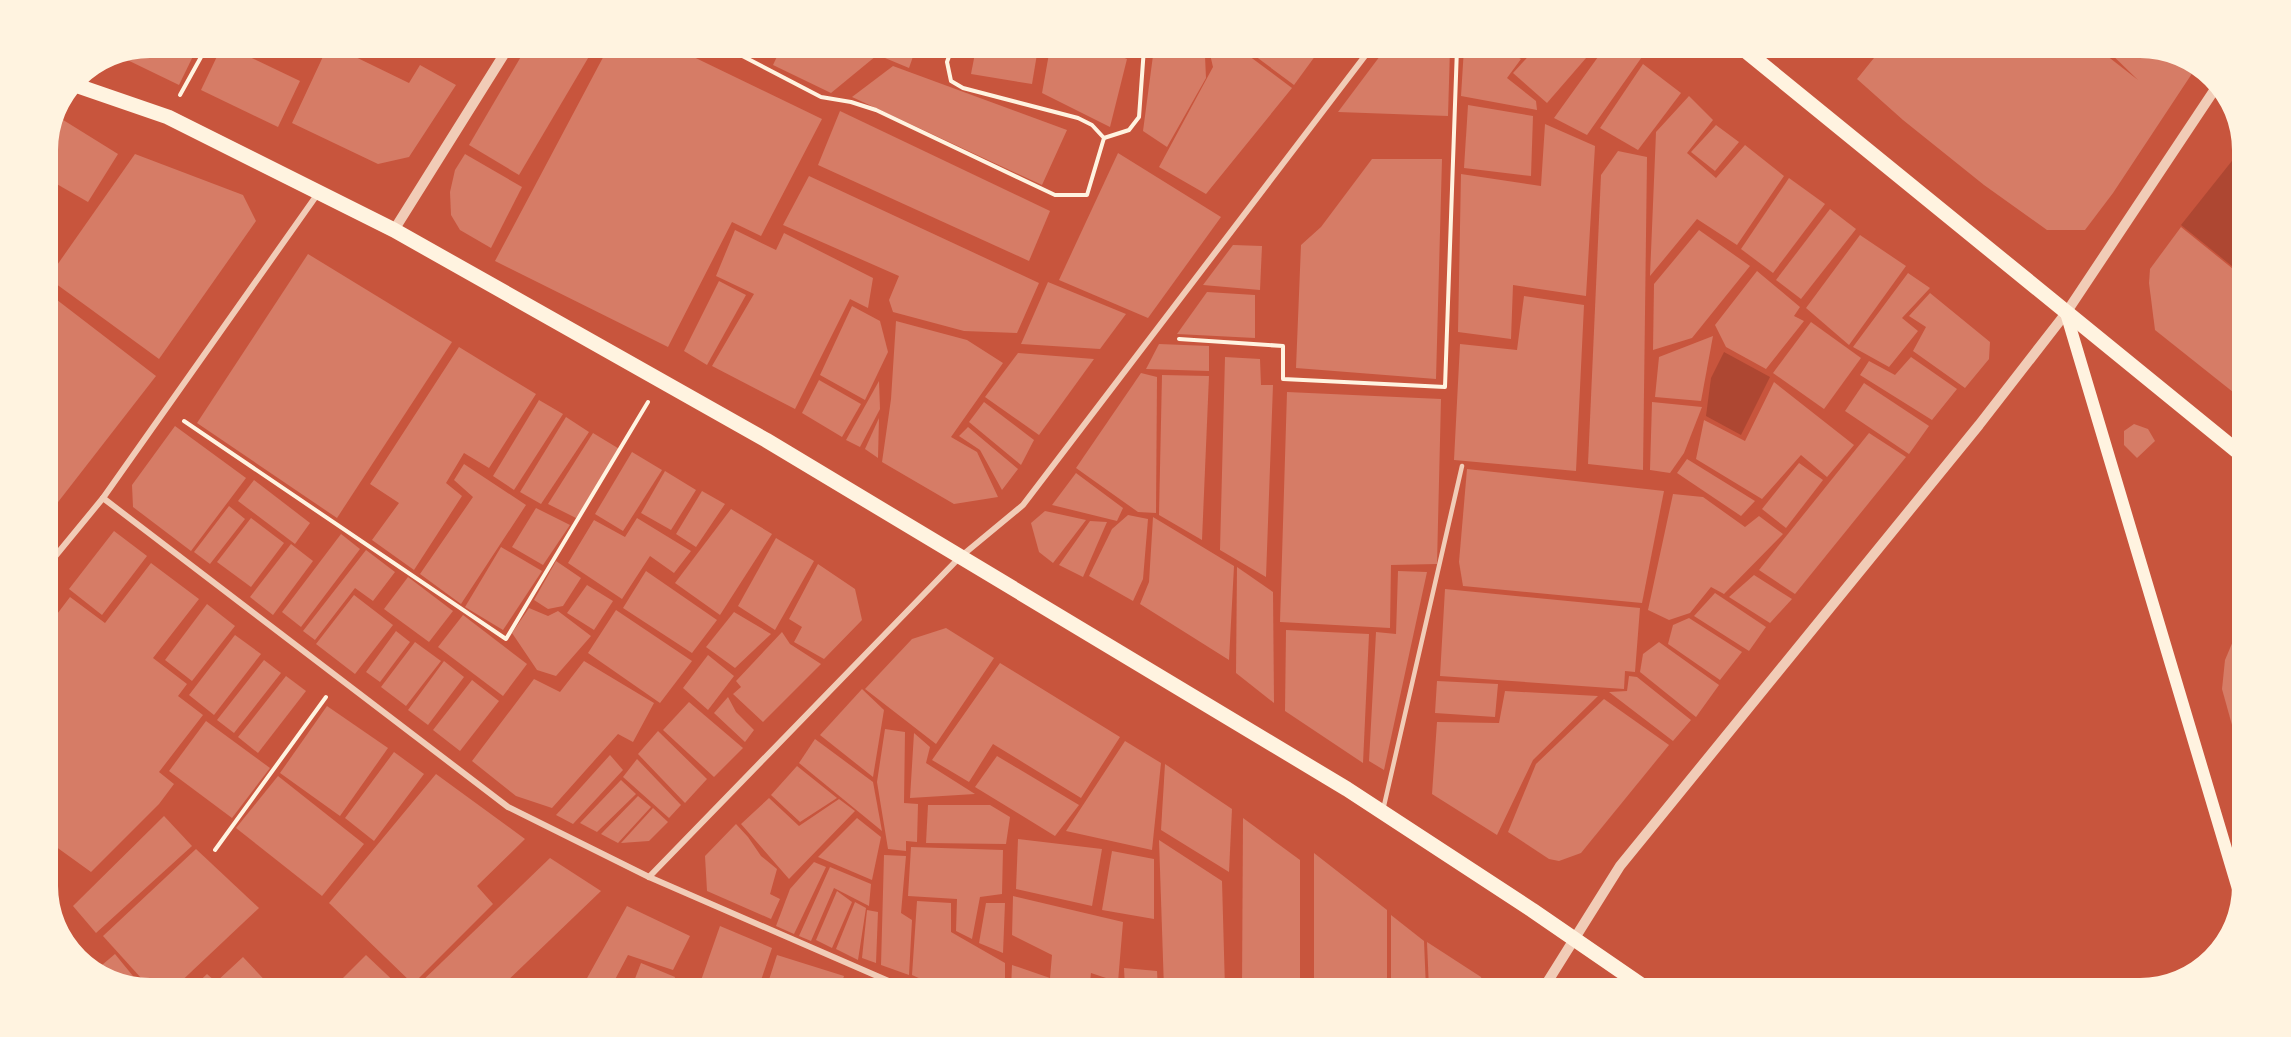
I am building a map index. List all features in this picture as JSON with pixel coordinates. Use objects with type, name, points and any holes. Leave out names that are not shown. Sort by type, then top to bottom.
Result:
[{"type":"main road","points":[[1754,58],[2232,447]]},
{"type":"main road","points":[[83,88],[168,117],[394,230],[766,440],[959,558],[1340,784],[1631,978]]},
{"type":"main road","points":[[2066,313],[2232,869]]},
{"type":"street","points":[[394,230],[502,58]]},
{"type":"street","points":[[649,877],[959,558],[1023,505],[1363,58]]},
{"type":"street","points":[[1550,978],[1620,866],[1979,425],[2066,313],[2212,93]]},
{"type":"street","points":[[59,552],[103,498],[319,192]]},
{"type":"street","points":[[103,498],[507,807],[649,877],[882,978]]},
{"type":"lane","points":[[1382,813],[1462,466]]},
{"type":"path","points":[[168,117],[200,58]]},
{"type":"path","points":[[746,58],[821,97],[851,102],[876,110],[1055,195],[1087,195],[1104,138]]},
{"type":"path","points":[[948,58],[947,62],[951,81],[963,88],[1078,118],[1092,125],[1104,138]]},
{"type":"path","points":[[1104,138],[1129,130],[1139,117],[1143,58]]},
{"type":"path","points":[[1151,337],[1282,346],[1282,379],[1445,387],[1457,58]]},
{"type":"path","points":[[166,409],[506,639],[660,381]]},
{"type":"path","points":[[215,850],[339,679]]},
{"type":"shaded area","points":[[2232,161],[2232,266],[2181,225]]},
{"type":"shaded area","points":[[1724,352],[1770,377],[1741,435],[1706,416],[1711,378]]},
{"type":"building","points":[[150,58],[192,58],[179,85],[130,61]]},
{"type":"building","points":[[216,58],[252,58],[300,81],[278,127],[201,90]]},
{"type":"building","points":[[322,58],[358,58],[409,83],[420,65],[456,85],[409,157],[378,164],[292,123]]},
{"type":"building","points":[[520,58],[588,58],[519,175],[469,145]]},
{"type":"building","points":[[603,58],[696,58],[822,119],[761,236],[732,222],[668,347],[495,261]]},
{"type":"building","points":[[776,58],[874,58],[831,93],[773,65]]},
{"type":"building","points":[[885,58],[912,58],[909,68]]},
{"type":"building","points":[[974,58],[1036,58],[1032,84],[971,74]]},
{"type":"building","points":[[1048,58],[1127,59],[1110,127],[1042,93]]},
{"type":"building","points":[[1153,58],[1205,58],[1206,78],[1167,147],[1143,131]]},
{"type":"building","points":[[1211,58],[1252,58],[1292,88],[1206,194],[1159,167],[1213,67]]},
{"type":"building","points":[[1258,58],[1314,58],[1294,85]]},
{"type":"building","points":[[1378,58],[1450,58],[1448,116],[1338,112]]},
{"type":"building","points":[[1463,58],[1519,58],[1521,59],[1507,78],[1536,101],[1537,110],[1461,96]]},
{"type":"building","points":[[1527,58],[1586,58],[1547,103],[1513,73]]},
{"type":"building","points":[[1597,58],[1641,58],[1587,135],[1554,118]]},
{"type":"building","points":[[1874,58],[2110,58],[2138,80],[2115,58],[2140,58],[2158,60],[2191,74],[2113,193],[2085,230],[2047,230],[1984,185],[1903,120],[1857,79]]},
{"type":"building","points":[[1643,64],[1681,93],[1638,150],[1600,128]]},
{"type":"building","points":[[893,66],[1067,130],[1042,185],[852,97]]},
{"type":"building","points":[[1689,96],[1713,120],[1687,153],[1716,178],[1745,145],[1784,176],[1737,245],[1697,219],[1650,276],[1656,132]]},
{"type":"building","points":[[1468,105],[1533,116],[1531,176],[1464,168]]},
{"type":"building","points":[[840,111],[1050,211],[1029,261],[818,165]]},
{"type":"building","points":[[64,121],[118,154],[88,202],[59,185],[59,144]]},
{"type":"building","points":[[1545,124],[1595,146],[1586,296],[1513,285],[1511,339],[1458,332],[1461,174],[1541,186]]},
{"type":"building","points":[[1716,125],[1739,142],[1715,171],[1691,152]]},
{"type":"building","points":[[1618,151],[1647,157],[1643,470],[1588,464],[1601,175]]},
{"type":"building","points":[[1118,153],[1221,217],[1148,318],[1059,280]]},
{"type":"building","points":[[135,154],[243,195],[256,221],[159,359],[59,286],[59,262]]},
{"type":"building","points":[[465,154],[522,187],[491,248],[460,230],[451,215],[450,192],[455,170]]},
{"type":"building","points":[[1372,159],[1442,159],[1436,379],[1296,368],[1301,245],[1321,227]]},
{"type":"building","points":[[809,176],[1039,283],[1017,333],[964,331],[893,312],[889,300],[899,276],[783,225]]},
{"type":"building","points":[[1789,178],[1825,204],[1773,273],[1741,249]]},
{"type":"building","points":[[1830,209],[1856,229],[1801,299],[1776,280]]},
{"type":"building","points":[[2181,227],[2232,268],[2232,391],[2155,330],[2149,283],[2150,269]]},
{"type":"building","points":[[735,230],[776,250],[784,233],[873,278],[868,308],[850,299],[795,409],[712,366],[754,294],[716,276]]},
{"type":"building","points":[[1699,230],[1750,266],[1692,338],[1653,350],[1654,284]]},
{"type":"building","points":[[1860,235],[1906,266],[1849,345],[1806,308]]},
{"type":"building","points":[[1233,245],[1262,246],[1260,290],[1203,285]]},
{"type":"building","points":[[308,254],[452,342],[337,518],[197,423]]},
{"type":"building","points":[[1757,271],[1800,307],[1794,316],[1804,321],[1766,369],[1726,347],[1715,325]]},
{"type":"building","points":[[1908,273],[1930,288],[1902,318],[1918,331],[1889,367],[1853,347]]},
{"type":"building","points":[[719,281],[746,295],[707,365],[684,351]]},
{"type":"building","points":[[1048,282],[1126,314],[1100,349],[1021,344]]},
{"type":"building","points":[[1207,292],[1255,295],[1255,338],[1177,334]]},
{"type":"building","points":[[1930,293],[1990,342],[1989,359],[1965,388],[1913,351],[1926,327],[1909,316]]},
{"type":"building","points":[[1524,296],[1584,305],[1576,471],[1454,460],[1460,344],[1517,350]]},
{"type":"building","points":[[59,301],[156,376],[59,501]]},
{"type":"building","points":[[852,306],[880,321],[888,352],[865,400],[820,375]]},
{"type":"building","points":[[896,321],[967,340],[1003,363],[951,437],[977,452],[998,497],[954,504],[882,462],[891,399]]},
{"type":"building","points":[[1811,322],[1861,358],[1824,409],[1773,373]]},
{"type":"building","points":[[1713,336],[1701,401],[1655,397],[1659,357]]},
{"type":"building","points":[[1159,344],[1209,346],[1209,371],[1146,369]]},
{"type":"building","points":[[459,347],[536,394],[489,468],[464,453],[446,483],[462,496],[414,570],[372,540],[399,503],[370,484]]},
{"type":"building","points":[[1018,353],[1094,359],[1039,435],[985,397]]},
{"type":"building","points":[[1225,357],[1260,359],[1261,385],[1273,385],[1266,577],[1220,550]]},
{"type":"building","points":[[1911,357],[1957,389],[1932,420],[1860,375],[1869,361],[1895,375]]},
{"type":"building","points":[[1141,373],[1157,377],[1156,513],[1138,512],[1076,468]]},
{"type":"building","points":[[1162,375],[1209,376],[1202,540],[1159,515]]},
{"type":"building","points":[[819,380],[861,404],[842,437],[802,413]]},
{"type":"building","points":[[879,381],[880,409],[860,447],[846,440]]},
{"type":"building","points":[[1774,382],[1854,445],[1827,477],[1801,455],[1762,499],[1696,459],[1704,420],[1745,441]]},
{"type":"building","points":[[1864,383],[1929,426],[1909,454],[1845,411]]},
{"type":"building","points":[[1287,392],[1441,399],[1437,564],[1391,565],[1390,628],[1280,622]]},
{"type":"building","points":[[539,400],[563,414],[514,490],[493,476]]},
{"type":"building","points":[[984,402],[1034,440],[1021,465],[969,422]]},
{"type":"building","points":[[1652,402],[1702,407],[1684,453],[1670,473],[1650,470]]},
{"type":"building","points":[[566,417],[589,432],[541,504],[520,492]]},
{"type":"building","points":[[879,418],[878,458],[865,449]]},
{"type":"building","points":[[2134,424],[2148,429],[2155,441],[2137,458],[2124,445],[2124,431]]},
{"type":"building","points":[[175,426],[246,478],[191,551],[133,507],[132,485]]},
{"type":"building","points":[[968,427],[1018,469],[1002,490],[980,450],[959,436]]},
{"type":"building","points":[[593,433],[621,450],[576,518],[548,504]]},
{"type":"building","points":[[1869,433],[1906,457],[1795,594],[1759,570]]},
{"type":"building","points":[[632,452],[662,470],[623,531],[595,514]]},
{"type":"building","points":[[1687,459],[1755,501],[1741,516],[1677,473]]},
{"type":"building","points":[[1799,463],[1823,480],[1786,528],[1762,509]]},
{"type":"building","points":[[464,464],[526,505],[461,604],[420,574],[473,497],[454,480]]},
{"type":"building","points":[[1467,469],[1664,491],[1642,603],[1463,586],[1459,562]]},
{"type":"building","points":[[665,471],[696,490],[671,530],[641,513]]},
{"type":"building","points":[[1076,473],[1123,508],[1117,521],[1052,505]]},
{"type":"building","points":[[254,480],[310,523],[295,544],[238,501]]},
{"type":"building","points":[[702,491],[725,504],[696,547],[676,534]]},
{"type":"building","points":[[1673,494],[1703,497],[1745,527],[1759,516],[1783,534],[1724,594],[1711,587],[1690,613],[1669,620],[1648,610]]},
{"type":"building","points":[[229,506],[245,519],[210,564],[194,552]]},
{"type":"building","points":[[536,508],[570,525],[543,565],[512,547]]},
{"type":"building","points":[[731,509],[772,534],[720,615],[675,583]]},
{"type":"building","points":[[1045,511],[1086,520],[1053,563],[1039,552],[1031,523]]},
{"type":"building","points":[[1128,515],[1148,519],[1143,579],[1133,601],[1089,576],[1112,529]]},
{"type":"building","points":[[1153,517],[1234,566],[1229,660],[1140,604],[1149,582]]},
{"type":"building","points":[[251,518],[284,543],[251,587],[217,562]]},
{"type":"building","points":[[637,518],[691,551],[674,573],[650,556],[622,599],[568,563],[594,520],[625,537]]},
{"type":"building","points":[[1090,521],[1107,522],[1083,577],[1059,565]]},
{"type":"building","points":[[114,531],[147,556],[102,615],[69,589]]},
{"type":"building","points":[[341,534],[360,549],[301,627],[282,612]]},
{"type":"building","points":[[776,538],[814,561],[775,630],[738,606]]},
{"type":"building","points":[[291,544],[313,561],[273,615],[250,597]]},
{"type":"building","points":[[501,547],[542,571],[503,630],[465,607]]},
{"type":"building","points":[[366,550],[395,572],[373,601],[355,588],[315,640],[303,631]]},
{"type":"building","points":[[556,561],[581,578],[563,606],[548,609],[534,600]]},
{"type":"building","points":[[151,563],[199,599],[153,658],[187,684],[178,696],[203,715],[159,772],[174,784],[159,804],[91,872],[59,849],[59,612],[70,597],[105,623]]},
{"type":"building","points":[[818,564],[855,589],[862,620],[824,659],[794,642],[802,627],[789,619]]},
{"type":"building","points":[[1237,567],[1273,592],[1274,703],[1236,673]]},
{"type":"building","points":[[646,571],[717,620],[692,653],[623,608]]},
{"type":"building","points":[[1398,571],[1427,572],[1384,770],[1369,761],[1376,632],[1396,634]]},
{"type":"building","points":[[1754,575],[1792,599],[1770,623],[1729,597]]},
{"type":"building","points":[[408,577],[453,611],[429,642],[384,609]]},
{"type":"building","points":[[587,585],[613,601],[594,630],[567,613]]},
{"type":"building","points":[[1445,589],[1640,608],[1635,672],[1625,671],[1624,689],[1440,676]]},
{"type":"building","points":[[1715,593],[1766,627],[1749,651],[1694,616]]},
{"type":"building","points":[[354,595],[393,625],[355,674],[316,644]]},
{"type":"building","points":[[207,604],[235,626],[192,681],[165,660]]},
{"type":"building","points":[[529,608],[548,616],[558,611],[591,636],[556,676],[537,670],[512,633]]},
{"type":"building","points":[[616,610],[692,661],[660,703],[588,653]]},
{"type":"building","points":[[734,612],[771,634],[735,668],[706,647]]},
{"type":"building","points":[[463,615],[527,664],[503,696],[438,647]]},
{"type":"building","points":[[1689,618],[1742,652],[1720,680],[1668,644],[1673,625]]},
{"type":"building","points":[[946,628],[994,658],[936,744],[865,689],[912,639]]},
{"type":"building","points":[[1286,630],[1369,634],[1363,763],[1285,711]]},
{"type":"building","points":[[396,631],[410,642],[380,682],[366,672]]},
{"type":"building","points":[[782,632],[790,644],[821,664],[763,722],[733,694],[741,687],[736,681]]},
{"type":"building","points":[[235,635],[261,654],[214,715],[189,695]]},
{"type":"building","points":[[415,642],[441,661],[406,706],[381,687]]},
{"type":"building","points":[[1659,642],[1719,685],[1696,717],[1640,672],[1643,654]]},
{"type":"building","points":[[2232,643],[2232,725],[2222,689],[2225,660]]},
{"type":"building","points":[[708,655],[734,676],[708,710],[683,688]]},
{"type":"building","points":[[264,660],[281,673],[234,733],[217,720]]},
{"type":"building","points":[[444,661],[464,677],[428,725],[408,710]]},
{"type":"building","points":[[584,661],[654,703],[633,742],[618,734],[552,808],[516,796],[472,761],[534,679],[560,692]]},
{"type":"building","points":[[1000,663],[1120,737],[1081,798],[993,744],[969,782],[932,760]]},
{"type":"building","points":[[286,676],[306,691],[258,753],[238,737]]},
{"type":"building","points":[[1629,676],[1637,677],[1691,720],[1673,741],[1609,692],[1627,691]]},
{"type":"building","points":[[472,680],[499,701],[460,751],[433,730]]},
{"type":"building","points":[[1437,681],[1498,684],[1495,717],[1435,713]]},
{"type":"building","points":[[862,689],[884,710],[873,777],[820,735]]},
{"type":"building","points":[[1505,691],[1598,696],[1533,760],[1497,835],[1432,794],[1437,722],[1499,723]]},
{"type":"building","points":[[728,697],[736,712],[754,730],[745,742],[714,713]]},
{"type":"building","points":[[1604,699],[1669,745],[1581,853],[1559,861],[1549,859],[1508,832],[1536,764]]},
{"type":"building","points":[[689,702],[743,748],[714,777],[663,730]]},
{"type":"building","points":[[327,706],[388,748],[340,816],[280,773]]},
{"type":"building","points":[[206,721],[270,768],[232,818],[169,771]]},
{"type":"building","points":[[885,729],[905,732],[904,803],[918,804],[917,842],[906,841],[906,851],[888,849],[877,782]]},
{"type":"building","points":[[658,731],[707,779],[685,803],[638,754]]},
{"type":"building","points":[[914,733],[930,747],[926,763],[975,794],[910,798]]},
{"type":"building","points":[[815,739],[873,782],[882,831],[799,763]]},
{"type":"building","points":[[1125,741],[1161,763],[1152,850],[1066,831]]},
{"type":"building","points":[[394,752],[424,774],[374,841],[345,818]]},
{"type":"building","points":[[610,755],[623,770],[573,824],[556,815]]},
{"type":"building","points":[[997,756],[1079,805],[1055,836],[975,787]]},
{"type":"building","points":[[637,759],[681,805],[669,818],[623,777]]},
{"type":"building","points":[[1165,764],[1232,809],[1229,872],[1161,830]]},
{"type":"building","points":[[797,766],[837,798],[800,822],[771,795]]},
{"type":"building","points":[[436,774],[525,839],[477,886],[493,904],[419,978],[407,978],[329,903]]},
{"type":"building","points":[[278,776],[364,844],[322,896],[236,828]]},
{"type":"building","points":[[621,780],[636,794],[597,832],[580,823]]},
{"type":"building","points":[[638,796],[651,807],[618,843],[601,834]]},
{"type":"building","points":[[769,798],[799,826],[839,799],[855,811],[789,879],[741,824]]},
{"type":"building","points":[[928,805],[990,805],[1010,817],[1006,844],[926,843]]},
{"type":"building","points":[[653,808],[668,822],[649,841],[621,843]]},
{"type":"building","points":[[164,816],[192,846],[96,933],[73,906]]},
{"type":"building","points":[[857,818],[881,837],[872,880],[818,857]]},
{"type":"building","points":[[1243,818],[1300,860],[1300,978],[1242,978]]},
{"type":"building","points":[[736,824],[761,856],[777,869],[770,894],[780,899],[771,919],[707,891],[705,856]]},
{"type":"building","points":[[1018,839],[1102,849],[1092,906],[1016,889]]},
{"type":"building","points":[[1159,840],[1222,881],[1225,978],[1164,978]]},
{"type":"building","points":[[911,847],[1003,850],[1002,894],[980,897],[972,939],[956,931],[957,899],[908,896]]},
{"type":"building","points":[[196,849],[259,908],[185,978],[141,977],[103,936]]},
{"type":"building","points":[[1112,851],[1154,859],[1154,919],[1102,910]]},
{"type":"building","points":[[1314,853],[1387,910],[1387,978],[1314,978]]},
{"type":"building","points":[[884,855],[906,856],[901,913],[912,920],[909,975],[881,965]]},
{"type":"building","points":[[550,858],[601,891],[510,978],[425,978]]},
{"type":"building","points":[[814,862],[826,867],[794,934],[776,926],[790,889]]},
{"type":"building","points":[[830,867],[871,884],[869,906],[834,888],[811,941],[799,936]]},
{"type":"building","points":[[837,891],[852,902],[832,948],[816,940]]},
{"type":"building","points":[[1013,896],[1123,922],[1118,978],[1106,978],[1091,973],[1090,978],[1050,978],[1052,955],[1012,935]]},
{"type":"building","points":[[917,901],[951,903],[951,932],[1005,963],[1005,978],[919,978],[912,975]]},
{"type":"building","points":[[855,902],[866,908],[858,960],[836,949]]},
{"type":"building","points":[[986,903],[1005,903],[1003,953],[979,943]]},
{"type":"building","points":[[627,906],[690,936],[673,970],[628,955],[616,978],[587,978]]},
{"type":"building","points":[[867,910],[878,912],[876,963],[862,958]]},
{"type":"building","points":[[1391,915],[1424,941],[1426,978],[1391,978]]},
{"type":"building","points":[[720,926],[772,948],[762,978],[702,978]]},
{"type":"building","points":[[1427,942],[1481,978],[1429,978]]},
{"type":"building","points":[[115,954],[134,977],[115,971],[102,965]]},
{"type":"building","points":[[366,955],[390,978],[343,978]]},
{"type":"building","points":[[777,955],[844,976],[843,978],[770,978]]},
{"type":"building","points":[[243,957],[263,978],[220,978]]},
{"type":"building","points":[[641,963],[675,977],[675,978],[635,978]]},
{"type":"building","points":[[1012,965],[1050,978],[1011,978]]},
{"type":"building","points":[[1124,968],[1157,971],[1157,978],[1124,978]]}]
